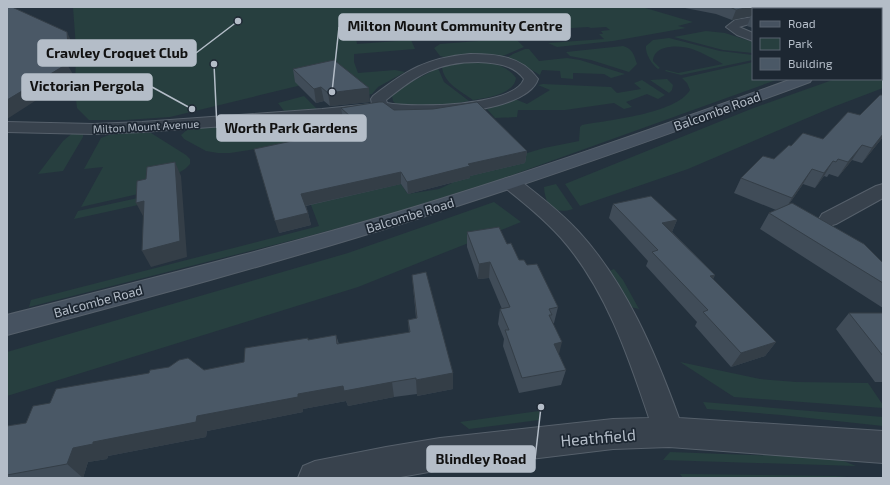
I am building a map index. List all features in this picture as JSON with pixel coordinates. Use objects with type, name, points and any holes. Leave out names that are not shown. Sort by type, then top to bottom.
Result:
[{"type":"main road","name":"Balcombe Road","points":[[7,325],[285,251],[511,183],[666,130],[802,80]]},
{"type":"street","points":[[752,20],[743,21],[732,27],[741,33],[752,37]]},
{"type":"street","name":"Milton Mount Avenue","points":[[7,127],[93,129],[142,127],[356,111],[380,106],[390,109],[418,112],[477,105],[514,96],[529,85],[531,79],[527,72],[510,63],[485,58],[454,59],[433,64],[394,87],[378,99],[380,106]]},
{"type":"street","points":[[511,183],[547,212],[576,242],[603,280],[635,340],[669,432]]},
{"type":"street","points":[[829,219],[883,190]]},
{"type":"street","name":"Heathfield","points":[[315,478],[386,463],[454,452],[606,435],[669,432],[883,447]]},
{"type":"green space","points":[[73,7],[642,7],[693,22],[678,26],[686,28],[613,41],[557,47],[548,43],[604,39],[599,34],[603,34],[601,31],[610,30],[606,27],[588,27],[540,30],[535,26],[433,34],[430,27],[355,33],[357,44],[411,40],[415,49],[354,54],[354,62],[358,73],[395,70],[405,72],[378,87],[372,94],[367,95],[339,76],[170,117],[126,120],[89,120],[77,108],[75,91],[76,48]]},
{"type":"green space","points":[[706,31],[725,33],[752,42],[752,53],[723,50],[674,37]]},
{"type":"green space","points":[[515,38],[524,47],[498,58],[444,57],[440,56],[434,48],[440,44]]},
{"type":"green space","points":[[669,38],[720,51],[752,55],[752,60],[681,75],[665,71],[678,73],[723,64],[692,49],[668,47],[658,51],[654,55],[653,61],[660,68],[658,69],[653,64],[646,52],[646,46],[653,40]]},
{"type":"green space","points":[[623,46],[631,51],[637,64],[629,72],[591,60],[570,56],[566,52]]},
{"type":"green space","points":[[525,49],[529,49],[539,61],[567,58],[580,60],[625,74],[611,78],[604,74],[573,73],[573,79],[561,78],[560,71],[542,70],[540,75],[520,63],[505,59]]},
{"type":"green space","points":[[463,62],[499,65],[511,72],[516,78],[510,88],[505,91],[485,98],[473,100],[450,83],[443,73],[442,67]]},
{"type":"green space","points":[[752,62],[752,80],[776,80],[501,179],[393,213],[309,236],[29,307],[31,300],[319,226],[303,184],[354,194],[401,184],[408,194],[439,189],[452,183],[464,172],[544,148],[579,141],[580,127],[582,125],[640,115],[671,105],[682,98],[690,90],[687,83],[682,78]]},
{"type":"green space","points":[[882,64],[883,88],[833,107],[688,169],[580,206],[565,184],[751,109],[832,80],[882,80]]},
{"type":"green space","points":[[438,68],[444,82],[469,101],[437,107],[396,104],[393,101],[392,96],[400,88]]},
{"type":"green space","points":[[667,79],[673,85],[672,90],[669,93],[650,80]]},
{"type":"green space","points":[[642,80],[665,95],[658,99],[647,94],[626,102],[632,107],[624,109],[614,103],[565,110],[518,110],[517,117],[495,118],[487,109],[515,99],[527,104],[550,90],[538,85],[543,84],[611,87],[617,93],[641,89],[634,83]]},
{"type":"green space","points":[[304,96],[317,109],[284,111],[278,103]]},
{"type":"green space","points":[[363,114],[373,121],[343,121],[340,129],[325,129],[325,118]]},
{"type":"green space","points":[[258,123],[269,126],[284,135],[302,138],[300,142],[230,153],[218,153],[206,151],[184,139],[181,135],[187,130],[194,128]]},
{"type":"green space","points":[[75,131],[83,133],[83,137],[63,171],[38,174],[63,141]]},
{"type":"green space","points":[[140,132],[151,133],[186,155],[190,159],[190,164],[185,169],[147,192],[81,207],[103,167],[84,169],[101,138],[109,135]]},
{"type":"green space","points":[[556,184],[573,209],[566,211],[556,210],[549,204],[546,199],[544,187]]},
{"type":"green space","points":[[138,198],[138,205],[74,219],[78,211]]},
{"type":"green space","points":[[494,202],[521,222],[358,287],[7,396],[7,352],[348,253]]},
{"type":"green space","points":[[614,269],[623,280],[639,309],[631,307],[617,281],[609,271]]},
{"type":"green space","points":[[680,362],[760,379],[796,382],[868,383],[883,405],[883,408],[734,397]]},
{"type":"green space","points":[[703,402],[883,417],[883,426],[707,409]]},
{"type":"green space","points":[[539,411],[539,420],[469,429],[460,422]]},
{"type":"green space","points":[[670,452],[836,458],[856,466],[663,460]]},
{"type":"green space","points":[[680,474],[836,476],[859,478],[683,478]]},
{"type":"building","points":[[7,7],[12,7],[67,32],[68,47],[50,54],[67,64],[7,100]]},
{"type":"building","points":[[730,7],[750,7],[736,10]]},
{"type":"building","points":[[883,7],[883,12],[882,8],[758,8]]},
{"type":"building","points":[[334,60],[369,88],[328,93],[321,87],[314,89],[293,69]]},
{"type":"building","points":[[880,95],[883,95],[883,134],[872,148],[862,145],[848,162],[838,159],[836,162],[833,161],[824,173],[812,169],[792,198],[741,178],[763,156],[774,159],[789,145],[791,146],[803,133],[823,139],[848,112],[860,115]]},
{"type":"building","points":[[383,102],[394,110],[433,109],[477,102],[527,151],[468,164],[470,166],[407,182],[401,172],[301,194],[308,213],[275,221],[254,149],[311,137],[310,135],[360,125],[341,108]]},
{"type":"building","points":[[175,162],[180,241],[142,251],[144,201],[136,203],[137,181],[146,179],[147,167]]},
{"type":"building","points":[[651,196],[677,220],[662,223],[715,275],[710,276],[776,342],[741,353],[703,312],[708,310],[652,252],[658,250],[613,204]]},
{"type":"building","points":[[792,203],[864,244],[883,263],[883,283],[769,213]]},
{"type":"building","points":[[499,227],[507,244],[511,243],[519,260],[524,260],[527,265],[537,264],[558,307],[549,309],[552,315],[549,315],[562,342],[554,344],[566,370],[522,378],[505,330],[509,330],[500,309],[510,307],[490,262],[479,264],[467,232]]},
{"type":"building","points":[[426,272],[453,373],[344,391],[343,386],[298,394],[298,397],[197,416],[196,422],[93,442],[93,444],[73,448],[67,464],[7,475],[7,426],[26,423],[33,406],[50,403],[56,389],[149,373],[150,370],[169,367],[179,360],[188,358],[204,370],[244,362],[245,348],[336,335],[337,344],[410,332],[408,320],[417,318],[412,275]]},
{"type":"building","points":[[849,313],[883,313],[883,356]]},
{"type":"place","name":"Crawley Croquet Club","points":[[238,21]]},
{"type":"place","name":"Worth Park Gardens","points":[[214,64]]},
{"type":"place","name":"Milton Mount Community Centre","points":[[332,92]]},
{"type":"place","name":"Victorian Pergola","points":[[192,109]]},
{"type":"place","name":"Blindley Road","points":[[541,407]]}]
